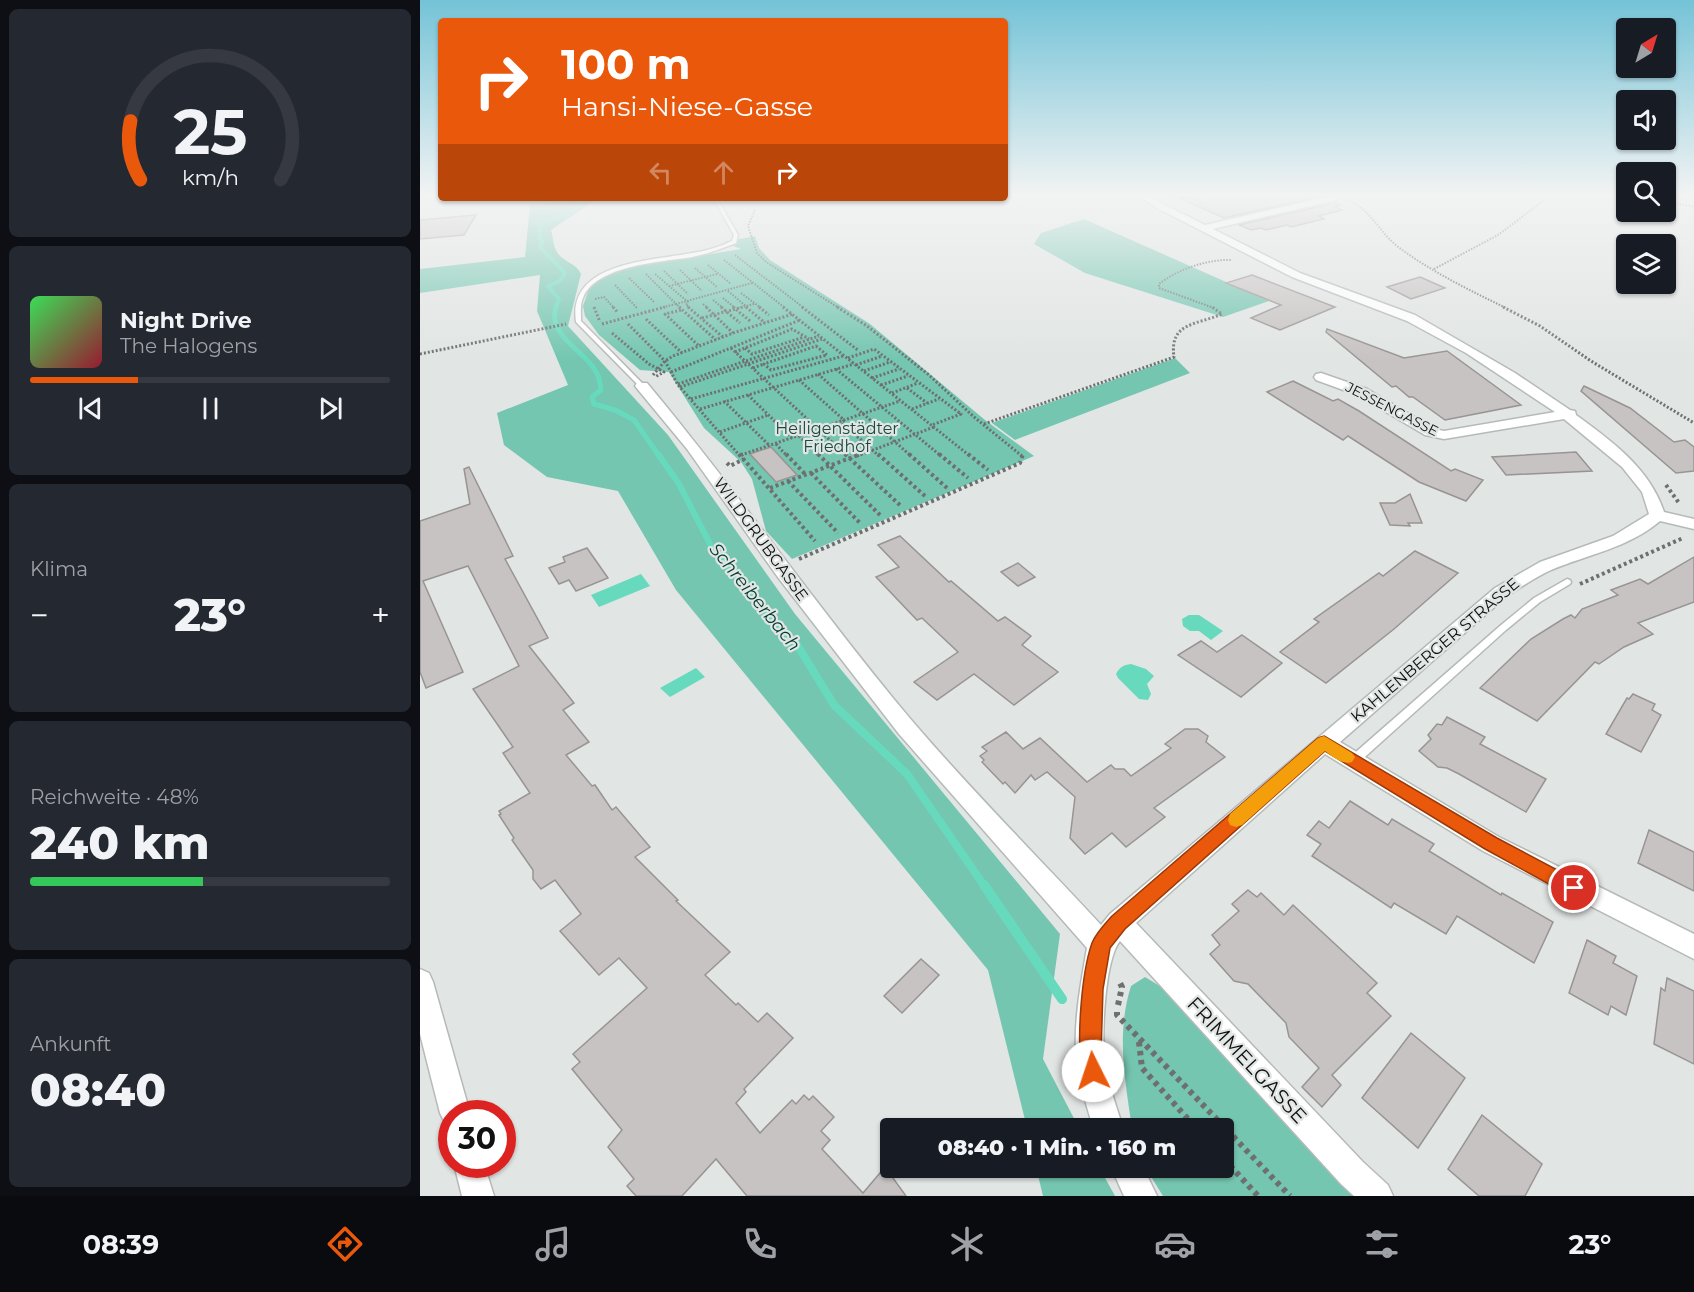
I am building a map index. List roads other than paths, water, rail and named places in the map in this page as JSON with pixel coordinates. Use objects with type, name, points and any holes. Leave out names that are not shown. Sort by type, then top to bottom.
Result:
[{"type":"street","points":[[1246,249],[1313,283],[1414,320],[1533,389],[1570,414],[1641,480],[1658,508],[1657,515],[1691,525]]},
{"type":"street","name":"JESSENGASSE","points":[[1321,377],[1362,392],[1430,432],[1444,435],[1570,414]]},
{"type":"street","name":"WILDGRUBGASSE","points":[[642,386],[692,446],[780,567],[906,728],[1101,945]]},
{"type":"street","name":"KAHLENBERGER STRASSE","points":[[1105,1118],[1090,1055],[1093,989],[1101,945],[1119,922],[1501,592],[1525,576],[1626,536],[1646,525],[1657,515]]},
{"type":"street","points":[[1324,743],[1500,849],[1694,947]]},
{"type":"street","name":"FRIMMELGASSE","points":[[1119,922],[1352,1173],[1377,1196]]},
{"type":"street","points":[[420,982],[452,1100]]},
{"type":"street","points":[[473,1178],[478,1196]]},
{"type":"street","points":[[1132,1178],[1141,1196]]},
{"type":"lane","name":"WILDGRUBGASSE","points":[[642,386],[578,321],[576,309],[581,292],[596,278],[618,269],[720,249]]},
{"type":"lane","points":[[1353,761],[1369,744],[1503,628],[1537,600],[1567,582]]},
{"type":"waterway","name":"Schreiberbach","points":[[542,249],[565,273],[560,281],[548,286],[559,299],[556,308]]},
{"type":"waterway","name":"Schreiberbach","points":[[556,307],[557,327],[593,367],[599,378],[601,390],[592,397],[594,404],[615,410],[634,420],[659,456]]},
{"type":"waterway","name":"Schreiberbach","points":[[658,454],[679,484],[710,544],[745,588],[797,645]]},
{"type":"waterway","name":"Schreiberbach","points":[[796,643],[834,705],[907,774],[985,887]]},
{"type":"waterway","name":"Schreiberbach","points":[[984,885],[1062,999]]},
{"type":"park label","name":"Heiligenstädter Friedhof","points":[[837,437]]}]
